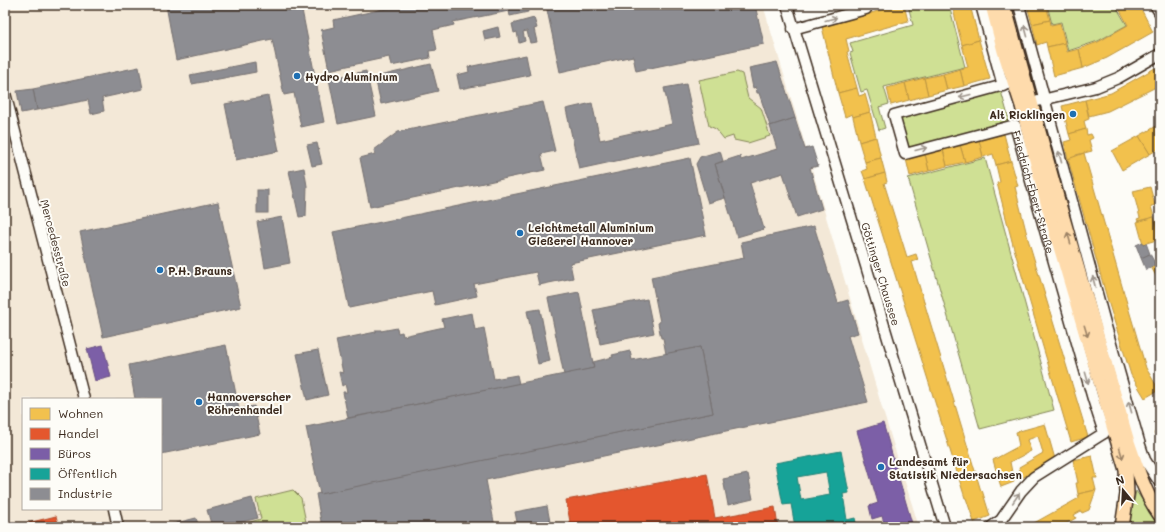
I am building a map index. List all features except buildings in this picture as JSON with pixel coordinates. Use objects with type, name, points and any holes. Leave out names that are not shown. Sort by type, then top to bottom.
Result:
[{"type":"main road","name":"Friedrich-Ebert-Straße","points":[[992,5],[1004,51],[1009,84],[1048,206],[1110,434],[1126,470],[1127,494],[1122,527]]},
{"type":"main road","name":"Friedrich-Ebert-Straße","points":[[1004,5],[1038,100],[1061,212],[1134,443],[1140,478],[1147,494],[1160,515]]},
{"type":"street","name":"Göttinger Chaussee","points":[[786,5],[945,527]]},
{"type":"street","points":[[793,29],[866,9],[865,5]]},
{"type":"street","name":"Friedrich-Ebert-Straße","points":[[981,5],[1009,84],[894,115],[905,154],[1015,125],[1088,384],[1110,434]]},
{"type":"street","name":"Friedrich-Ebert-Straße","points":[[1019,5],[1038,100]]},
{"type":"street","points":[[1155,5],[1160,13]]},
{"type":"street","points":[[1038,100],[1096,87],[1118,78],[1160,54]]},
{"type":"street","name":"Mercedesstraße","points":[[5,93],[84,398]]},
{"type":"street","points":[[991,527],[1002,520],[1021,491],[1034,477],[1110,434]]},
{"type":"street","points":[[1134,443],[1150,470],[1160,483]]},
{"type":"street","points":[[114,510],[118,527]]},
{"type":"shaded area","points":[[5,5],[763,5],[806,148],[812,147],[818,166],[812,169],[883,411],[919,527],[5,527]]},
{"type":"green space","points":[[908,5],[949,5],[965,67],[884,87],[889,104],[879,107],[885,128],[879,130],[867,90],[861,92],[850,53],[853,52],[850,43],[913,25]]},
{"type":"green space","points":[[1047,5],[1115,5],[1127,25],[1098,41],[1068,51],[1061,22],[1052,24]]},
{"type":"green space","points":[[737,72],[742,74],[748,98],[761,108],[770,136],[748,143],[734,140],[733,136],[724,139],[716,129],[709,126],[699,80]]},
{"type":"green space","points":[[1001,91],[1010,123],[908,150],[899,118]]},
{"type":"green space","points":[[985,158],[1054,410],[980,429],[908,178]]},
{"type":"green space","points":[[293,490],[301,498],[307,527],[233,527],[261,519],[256,499]]},
{"type":"green space","points":[[1136,491],[1160,525],[1160,527],[1128,527]]},
{"type":"place","name":"Hydro Aluminium","points":[[297,76]]},
{"type":"place","name":"Alt Ricklingen","points":[[1073,114]]},
{"type":"place","name":"Leichtmetall Aluminium Gießerei Hannover","points":[[520,233]]},
{"type":"place","name":"P.H. Brauns","points":[[160,270]]},
{"type":"place","name":"Hannoverscher Röhrenhandel","points":[[199,402]]},
{"type":"place","name":"Landesamt für Statistik Niedersachsen","points":[[881,467]]}]
